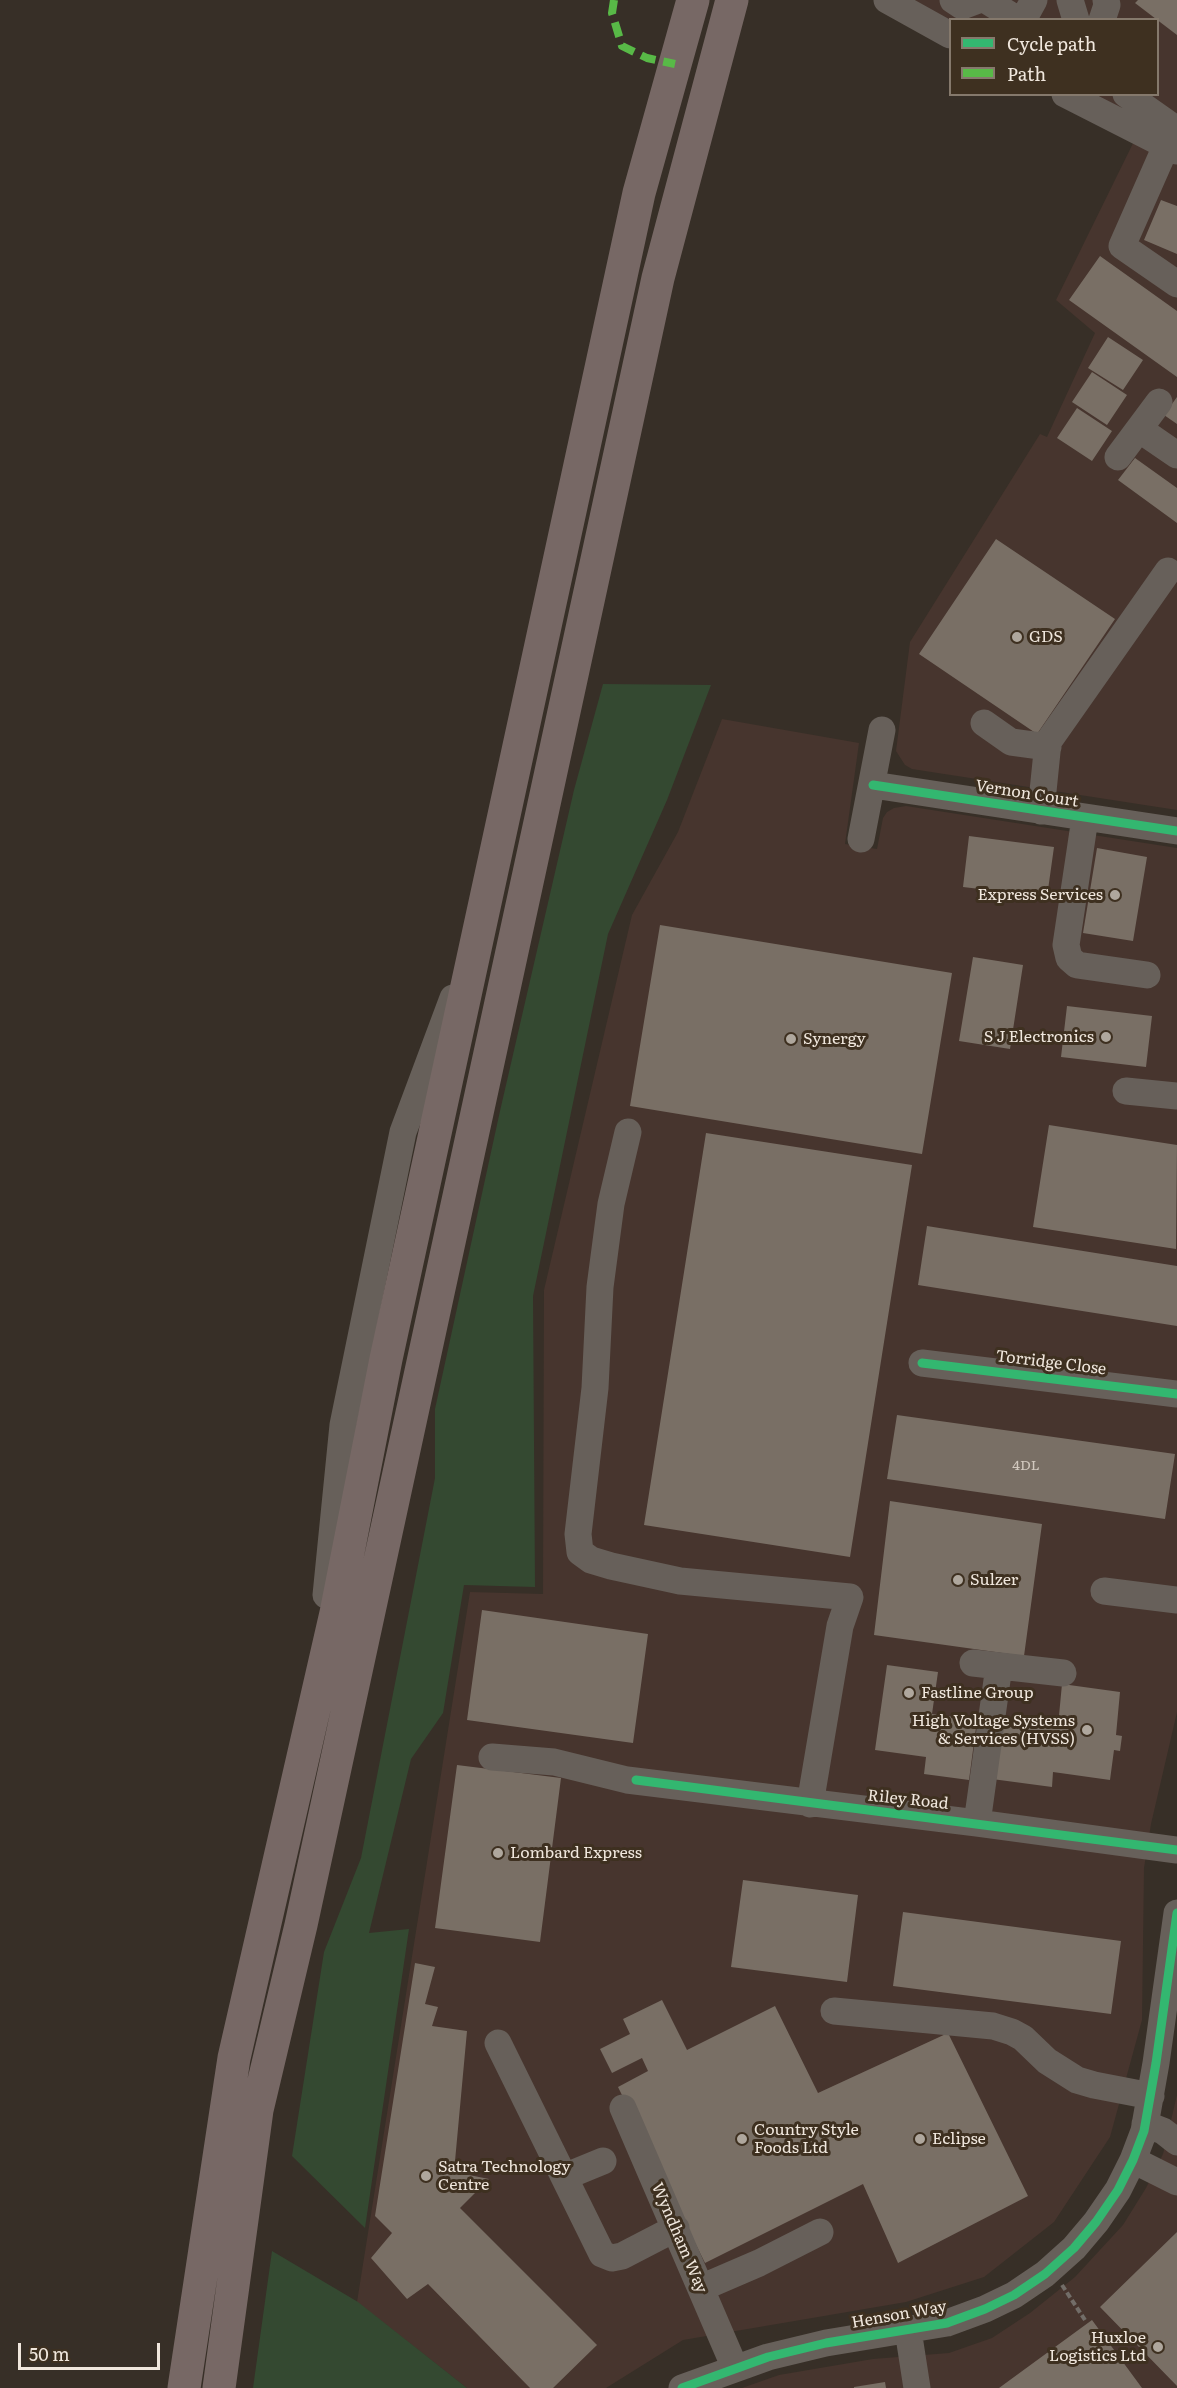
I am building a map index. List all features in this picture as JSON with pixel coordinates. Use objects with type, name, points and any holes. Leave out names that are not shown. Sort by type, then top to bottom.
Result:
[{"type":"highway","points":[[184,2388],[234,2058],[336,1613],[388,1348],[639,193],[693,0]]},
{"type":"highway","points":[[219,2388],[258,2110],[301,1925],[658,278],[732,0]]},
{"type":"street","points":[[887,0],[949,34]]},
{"type":"street","points":[[953,0],[962,6],[978,0]]},
{"type":"street","points":[[986,0],[1015,18]]},
{"type":"street","points":[[1024,18],[1034,0]]},
{"type":"street","points":[[1103,18],[1107,6],[1106,0]]},
{"type":"street","points":[[1069,96],[1171,148]]},
{"type":"street","points":[[1129,96],[1174,128],[1171,148],[1122,246],[1177,284]]},
{"type":"street","points":[[1119,457],[1159,402]]},
{"type":"street","points":[[1139,429],[1177,455]]},
{"type":"street","points":[[1041,811],[1048,742],[1168,571]]},
{"type":"street","points":[[984,723],[1011,742],[1048,747]]},
{"type":"street","points":[[861,839],[882,730]]},
{"type":"street","name":"Vernon Court","points":[[873,784],[1177,831]]},
{"type":"street","points":[[1085,818],[1066,945],[1069,958],[1077,965],[1147,975]]},
{"type":"street","points":[[1126,1091],[1177,1096]]},
{"type":"street","points":[[628,1132],[611,1204],[600,1287],[595,1388],[578,1534],[580,1552],[591,1560],[680,1581],[850,1597],[839,1633],[810,1804]]},
{"type":"street","name":"Torridge Close","points":[[922,1363],[1177,1394]]},
{"type":"street","points":[[1104,1591],[1177,1600]]},
{"type":"street","points":[[977,1822],[986,1665],[1063,1672]]},
{"type":"street","name":"Riley Road","points":[[492,1758],[554,1762],[627,1780],[810,1804],[977,1822],[1177,1850]]},
{"type":"street","name":"Henson Way","points":[[682,2388],[735,2368],[826,2343],[947,2323],[1014,2295],[1045,2274],[1074,2248],[1096,2222],[1118,2190],[1133,2160],[1145,2124],[1177,1913]]},
{"type":"street","points":[[834,2012],[993,2026],[1023,2038],[1047,2061],[1077,2080],[1151,2096]]},
{"type":"street","points":[[498,2043],[602,2254],[612,2258],[622,2256],[676,2228]]},
{"type":"street","name":"Wyndham Way","points":[[623,2108],[735,2368]]},
{"type":"street","points":[[1145,2124],[1163,2131],[1177,2142]]},
{"type":"street","points":[[1133,2160],[1177,2182]]},
{"type":"street","points":[[564,2177],[603,2161]]},
{"type":"street","points":[[700,2288],[759,2263],[820,2232]]},
{"type":"street","points":[[908,2330],[917,2388]]},
{"type":"path","points":[[1062,2285],[1085,2320]]},
{"type":"shaded area","points":[[905,0],[1177,0],[1177,810],[912,769],[905,765],[896,751],[910,642],[1040,434],[1047,437],[1095,333],[1056,300],[1142,125],[1083,96],[1159,96],[1159,18],[949,18],[949,25]]},
{"type":"shaded area","points":[[722,719],[859,743],[845,844],[877,849],[883,818],[887,812],[906,806],[1177,848],[1177,1712],[1151,1824],[1144,1868],[1142,2020],[1110,2137],[1054,2222],[984,2277],[906,2302],[683,2340],[606,2388],[467,2388],[357,2302],[470,1592],[543,1594],[544,1290],[632,915],[678,832]]},
{"type":"shaded area","points":[[1177,2095],[1177,2388],[742,2388],[779,2375],[873,2359],[949,2353],[992,2338],[1030,2313],[1075,2277],[1123,2225],[1146,2188],[1163,2154]]},
{"type":"green space","points":[[603,684],[711,685],[667,800],[608,934],[533,1296],[535,1587],[464,1585],[443,1713],[411,1759],[369,1933],[409,1929],[365,2228],[292,2156],[324,1952],[361,1858],[435,1478],[435,1409],[500,1111],[574,790]]},
{"type":"green space","points":[[272,2251],[358,2302],[467,2388],[253,2388]]},
{"type":"building","points":[[1138,0],[1177,0],[1177,35],[1159,21],[1159,18],[1155,18],[1135,3]]},
{"type":"building","points":[[1161,200],[1177,206],[1177,254],[1144,240]]},
{"type":"building","points":[[1100,256],[1177,311],[1177,377],[1069,300]]},
{"type":"building","points":[[1108,337],[1143,360],[1123,390],[1088,368]]},
{"type":"building","points":[[1092,372],[1127,395],[1107,425],[1072,402]]},
{"type":"building","points":[[1177,397],[1177,424],[1164,415]]},
{"type":"building","points":[[1077,408],[1112,431],[1092,461],[1057,438]]},
{"type":"building","points":[[1135,458],[1177,488],[1177,523],[1118,480]]},
{"type":"building","name":"GDS","points":[[996,539],[1115,619],[1037,734],[919,654]]},
{"type":"building","points":[[969,836],[1054,847],[1047,897],[963,887]]},
{"type":"building","name":"Express Services","points":[[1097,848],[1147,857],[1133,941],[1083,933]]},
{"type":"building","name":"Synergy","points":[[660,925],[952,973],[922,1154],[630,1106]]},
{"type":"building","points":[[973,957],[1023,965],[1010,1049],[959,1041]]},
{"type":"building","name":"S J Electronics","points":[[1067,1006],[1152,1016],[1146,1067],[1061,1057]]},
{"type":"building","points":[[1049,1125],[1177,1145],[1176,1249],[1033,1227]]},
{"type":"building","points":[[706,1133],[912,1165],[850,1557],[644,1525]]},
{"type":"building","points":[[927,1226],[1177,1266],[1177,1326],[918,1285]]},
{"type":"building","points":[[897,1415],[1175,1454],[1165,1519],[887,1479]]},
{"type":"building","name":"Sulzer","points":[[890,1501],[1042,1524],[1024,1656],[874,1635]]},
{"type":"building","points":[[482,1610],[648,1634],[633,1743],[467,1720]]},
{"type":"building","name":"Fastline Group","points":[[887,1665],[938,1672],[932,1714],[977,1720],[969,1780],[924,1774],[926,1757],[875,1750]]},
{"type":"building","points":[[1062,1684],[1120,1692],[1116,1735],[1122,1736],[1120,1751],[1114,1750],[1110,1780],[1053,1772],[1052,1787],[992,1779],[1000,1719],[1058,1726]]},
{"type":"building","name":"Lombard Express","points":[[457,1765],[561,1778],[540,1942],[435,1928]]},
{"type":"building","points":[[743,1880],[858,1895],[847,1982],[731,1967]]},
{"type":"building","points":[[903,1912],[1121,1941],[1111,2014],[893,1986]]},
{"type":"building","name":"Satra Technology Centre","points":[[415,1963],[435,1967],[425,2004],[438,2007],[432,2026],[467,2031],[454,2172],[489,2179],[460,2208],[597,2345],[553,2388],[530,2388],[428,2284],[407,2299],[371,2258],[392,2233],[375,2216]]},
{"type":"building","points":[[662,2000],[687,2050],[775,2006],[818,2093],[948,2033],[1028,2196],[898,2263],[863,2184],[705,2263],[618,2087],[648,2071],[642,2058],[612,2073],[600,2049],[630,2034],[623,2019]]},
{"type":"building","name":"Huxloe Logistics Ltd","points":[[1177,2232],[1177,2386],[1100,2307]]},
{"type":"building","points":[[1092,2320],[1142,2388],[999,2388]]},
{"type":"building","points":[[885,2382],[886,2388],[854,2388],[854,2387]]},
{"type":"marked path","points":[[614,0],[612,13],[622,46],[647,58],[675,64]]},
{"type":"cycle path","points":[[873,785],[1177,831]]},
{"type":"cycle path","points":[[922,1363],[1177,1394]]},
{"type":"cycle path","points":[[636,1780],[1177,1850]]},
{"type":"cycle path","points":[[682,2388],[768,2357],[826,2343],[947,2323],[1014,2295],[1045,2274],[1074,2248],[1096,2222],[1118,2190],[1144,2131],[1177,1913]]},
{"type":"place","name":"GDS","points":[[1017,637]]},
{"type":"place","name":"Express Services","points":[[1115,895]]},
{"type":"place","name":"S J Electronics","points":[[1106,1037]]},
{"type":"place","name":"Synergy","points":[[791,1039]]},
{"type":"place","name":"Sulzer","points":[[958,1580]]},
{"type":"place","name":"Fastline Group","points":[[909,1693]]},
{"type":"place","name":"High Voltage Systems & Services (HVSS)","points":[[1087,1730]]},
{"type":"place","name":"Lombard Express","points":[[498,1853]]},
{"type":"place","name":"Country Style Foods Ltd","points":[[742,2139]]},
{"type":"place","name":"Eclipse","points":[[920,2139]]},
{"type":"place","name":"Satra Technology Centre","points":[[426,2176]]},
{"type":"place","name":"Huxloe Logistics Ltd","points":[[1158,2347]]}]
